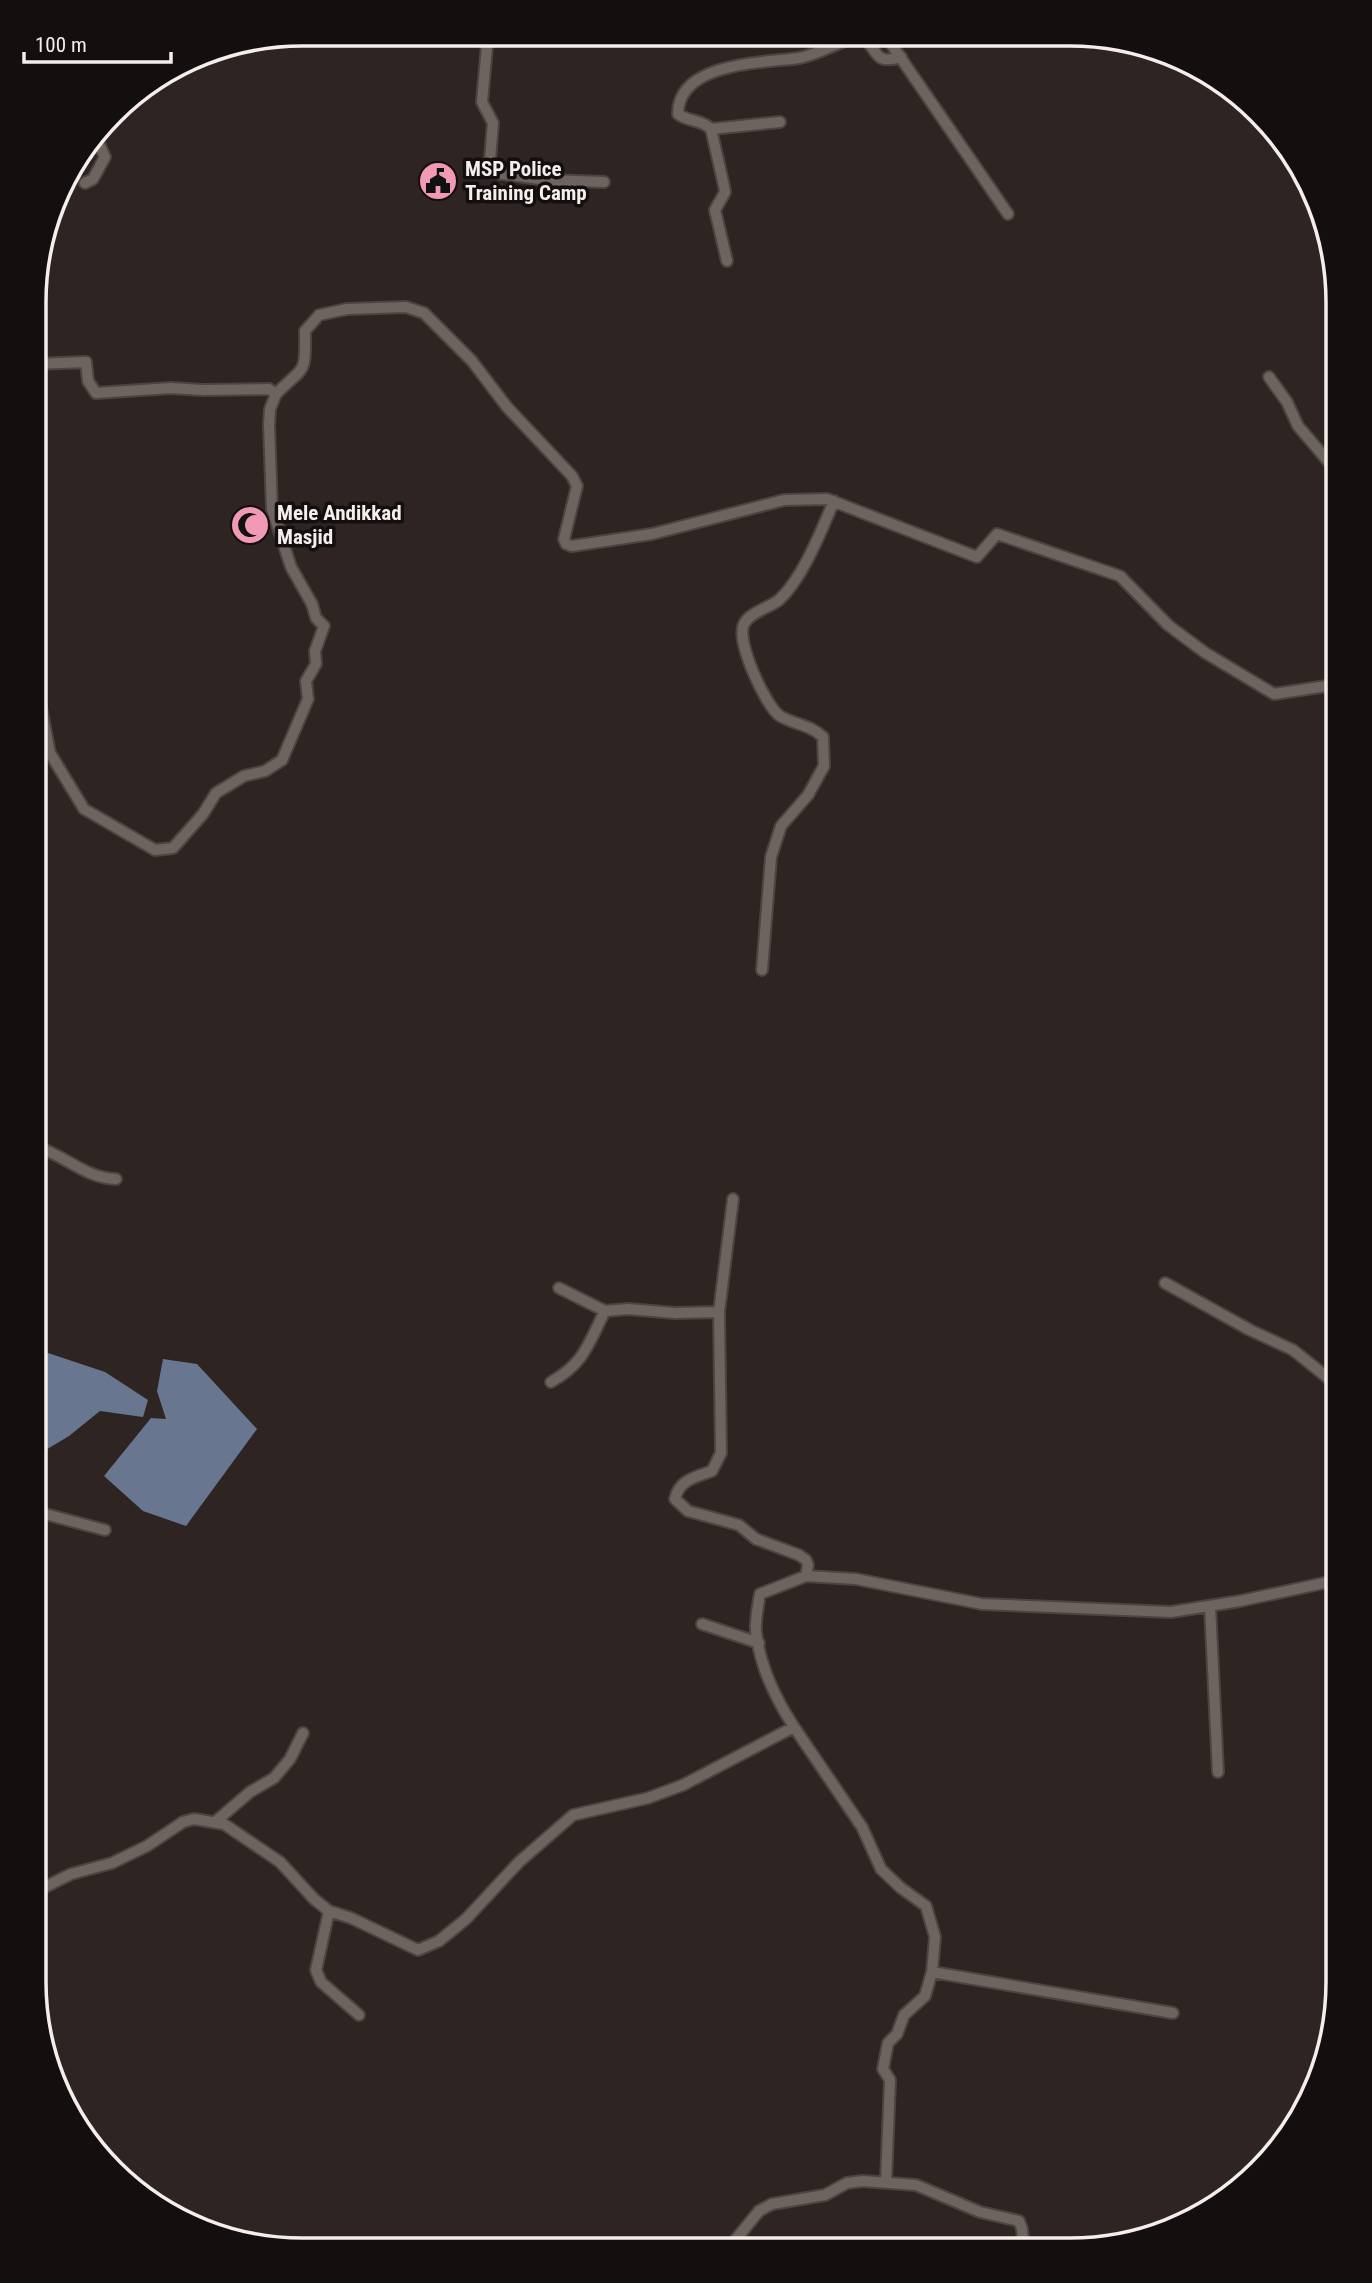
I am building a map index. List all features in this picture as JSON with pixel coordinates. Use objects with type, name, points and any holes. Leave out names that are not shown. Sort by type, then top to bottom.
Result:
[{"type":"street","points":[[487,46],[482,102],[493,122],[489,172],[547,180],[604,182]]},
{"type":"street","points":[[727,261],[715,209],[725,192],[724,186],[710,129],[704,122],[678,114],[679,102],[685,89],[694,81],[726,69],[775,59],[801,58],[834,46]]},
{"type":"street","points":[[870,46],[882,60],[890,61],[901,57]]},
{"type":"street","points":[[893,46],[1008,214]]},
{"type":"street","points":[[710,129],[780,121]]},
{"type":"street","points":[[85,183],[93,179],[105,157],[99,144]]},
{"type":"street","points":[[46,733],[50,753],[84,809],[155,849],[173,848],[203,814],[216,793],[244,776],[265,771],[282,760],[308,699],[306,681],[316,664],[315,651],[324,626],[316,618],[312,604],[291,567],[272,509],[270,409],[276,394],[302,372],[306,363],[305,331],[320,315],[347,309],[406,307],[424,313],[462,351],[507,407],[572,476],[577,486],[564,539],[566,544],[572,546],[652,534],[784,500],[827,499],[977,557],[996,534],[1120,576],[1168,625],[1204,652],[1274,694],[1326,686]]},
{"type":"street","points":[[46,364],[86,362],[88,381],[96,393],[102,394],[171,388],[230,391],[269,389],[276,394]]},
{"type":"street","points":[[1269,377],[1287,402],[1298,426],[1326,459]]},
{"type":"street","points":[[762,970],[771,857],[781,826],[808,795],[824,766],[825,747],[823,737],[813,727],[779,715],[754,675],[742,641],[743,625],[779,600],[811,551],[834,501]]},
{"type":"street","points":[[46,1149],[86,1174],[103,1179],[116,1179]]},
{"type":"street","points":[[733,1199],[719,1312],[721,1453],[712,1471],[687,1480],[677,1489],[675,1499],[688,1511],[739,1525],[756,1539],[799,1555],[808,1565],[806,1576]]},
{"type":"street","points":[[1166,1283],[1250,1330],[1293,1350],[1326,1376]]},
{"type":"street","points":[[559,1288],[605,1311],[628,1309],[675,1313],[719,1312]]},
{"type":"street","points":[[551,1382],[569,1372],[580,1360],[605,1311]]},
{"type":"street","points":[[46,1514],[105,1530]]},
{"type":"street","points":[[886,2182],[890,2080],[883,2069],[888,2043],[897,2034],[904,2015],[925,1996],[932,1972],[935,1937],[926,1906],[881,1869],[862,1827],[779,1704],[766,1672],[755,1630],[760,1594],[806,1576],[856,1579],[982,1604],[1171,1612],[1326,1582]]},
{"type":"street","points":[[1210,1606],[1218,1772]]},
{"type":"street","points":[[702,1624],[759,1643]]},
{"type":"street","points":[[46,1886],[71,1874],[112,1863],[147,1846],[183,1822],[194,1819],[215,1822],[224,1824],[280,1862],[314,1899],[329,1911],[351,1917],[418,1950],[439,1941],[466,1919],[519,1862],[573,1815],[648,1798],[683,1786],[794,1727]]},
{"type":"street","points":[[215,1822],[250,1792],[274,1778],[289,1759],[303,1733]]},
{"type":"street","points":[[329,1911],[317,1970],[321,1982],[359,2015]]},
{"type":"street","points":[[932,1972],[1173,2013]]},
{"type":"street","points":[[737,2238],[759,2211],[772,2204],[825,2195],[847,2183],[886,2182],[916,2185],[980,2213],[1019,2221],[1023,2238]]},
{"type":"water","points":[[46,1354],[105,1372],[148,1400],[143,1417],[100,1411],[69,1436],[46,1450]]},
{"type":"water","points":[[163,1359],[197,1364],[257,1429],[186,1526],[143,1511],[104,1476],[151,1418],[166,1419],[157,1391]]},
{"type":"place","name":"MSP Police Training Camp","points":[[438,181]]},
{"type":"place","name":"Mele Andikkad Masjid","points":[[250,525]]}]
